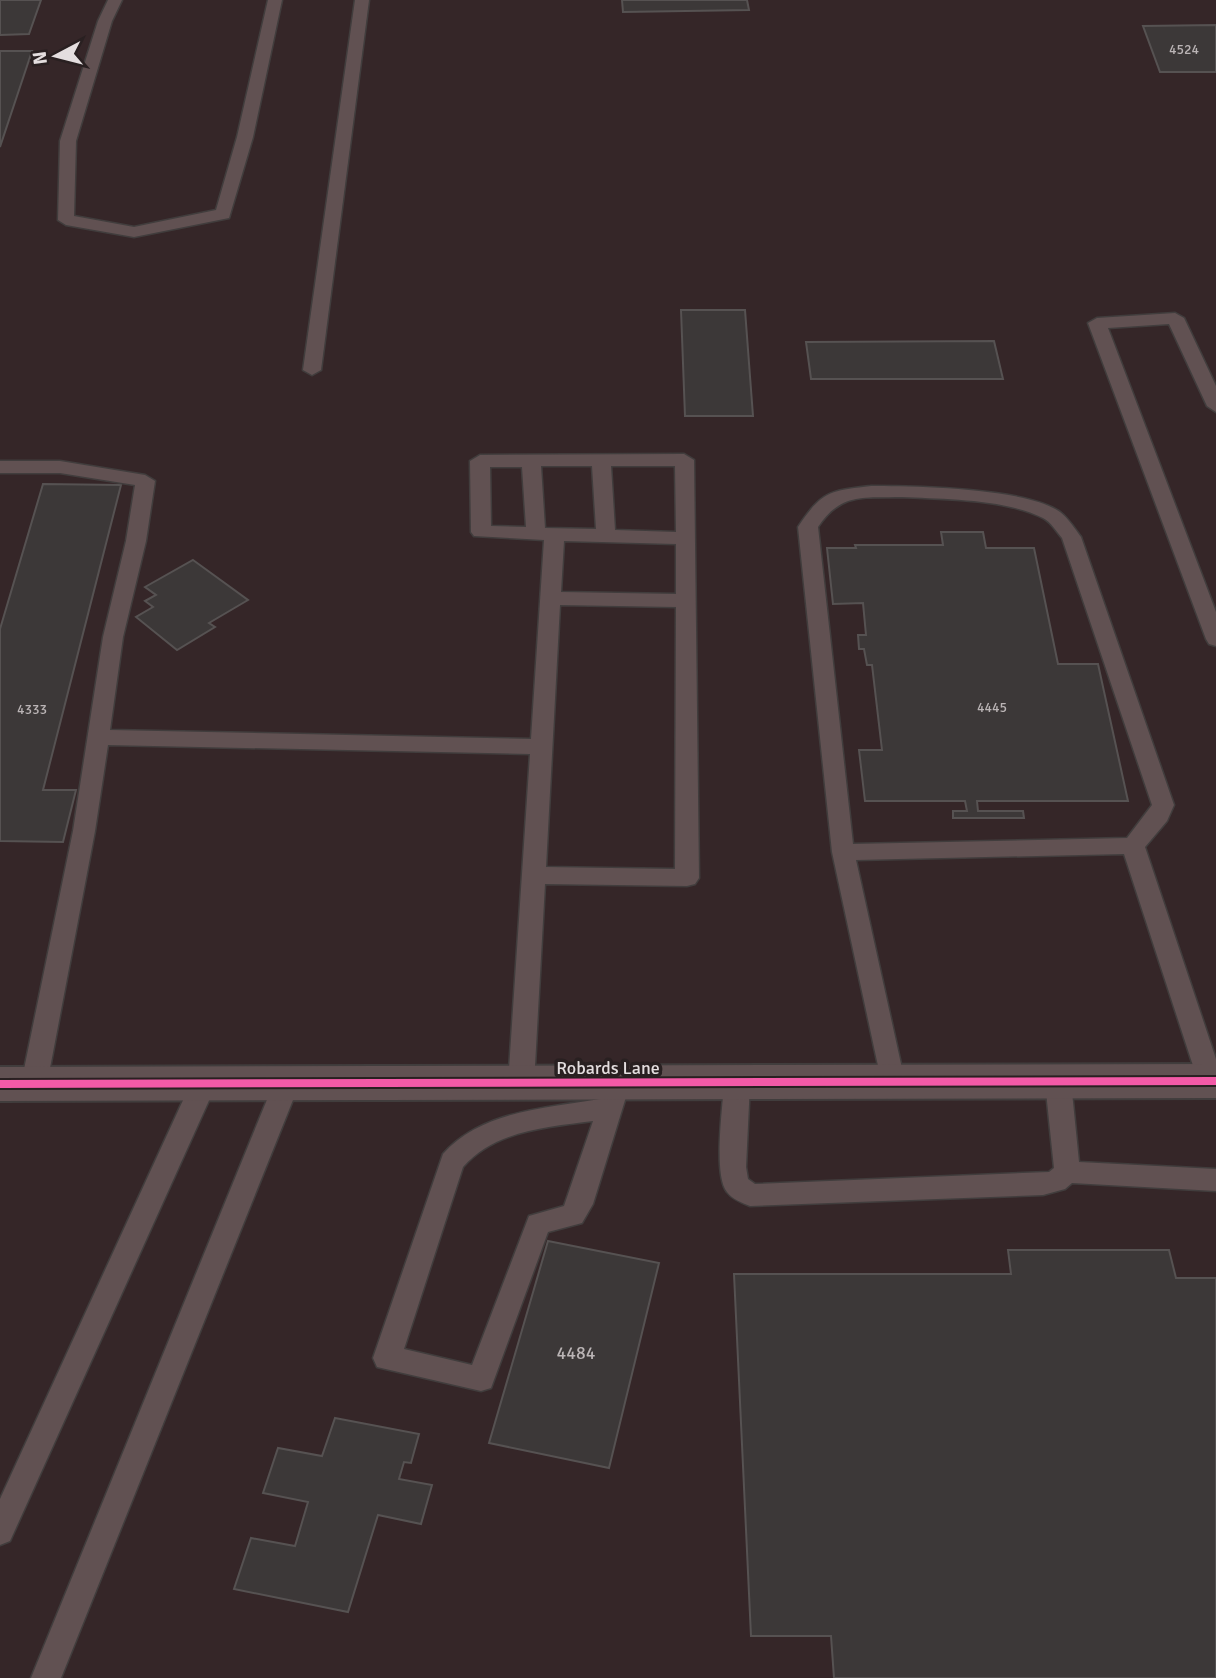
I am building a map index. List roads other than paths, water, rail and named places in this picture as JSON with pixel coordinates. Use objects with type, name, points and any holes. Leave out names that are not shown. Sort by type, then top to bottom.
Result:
[{"type":"street","name":"Robards Lane","points":[[17,1084],[522,1084],[613,1096],[737,1083],[1213,1081]]},
{"type":"lane","points":[[115,0],[105,21],[68,141],[66,220],[134,232],[223,214],[245,137],[275,0]]},
{"type":"lane","points":[[312,370],[362,0]]},
{"type":"lane","points":[[1216,406],[1175,318],[1097,323],[1216,639]]},
{"type":"lane","points":[[601,460],[606,536]]},
{"type":"lane","points":[[534,875],[687,878],[686,538],[684,460],[480,461],[481,532],[686,538]]},
{"type":"lane","points":[[522,1084],[550,598],[545,534],[531,461]]},
{"type":"lane","points":[[0,467],[60,467],[145,481],[136,541],[113,637],[100,737],[64,935],[17,1084]]},
{"type":"lane","points":[[843,852],[1133,846],[1159,816],[1163,805],[1071,537],[1052,515],[1018,502],[963,494],[855,494],[827,502],[808,527],[843,852],[892,1082]]},
{"type":"lane","points":[[550,598],[686,601]]},
{"type":"lane","points":[[100,737],[542,747]]},
{"type":"lane","points":[[1133,846],[1213,1081]]},
{"type":"lane","points":[[1058,1082],[1068,1172]]},
{"type":"lane","points":[[737,1083],[733,1167],[736,1185],[750,1195],[1043,1184],[1056,1181],[1068,1172],[1216,1180]]},
{"type":"lane","points":[[0,1531],[203,1085]]},
{"type":"lane","points":[[47,1678],[286,1085]]},
{"type":"lane","points":[[613,1096],[577,1210],[573,1215],[538,1224],[481,1379],[387,1358],[452,1162],[459,1151],[475,1140],[510,1126],[613,1096]]}]
